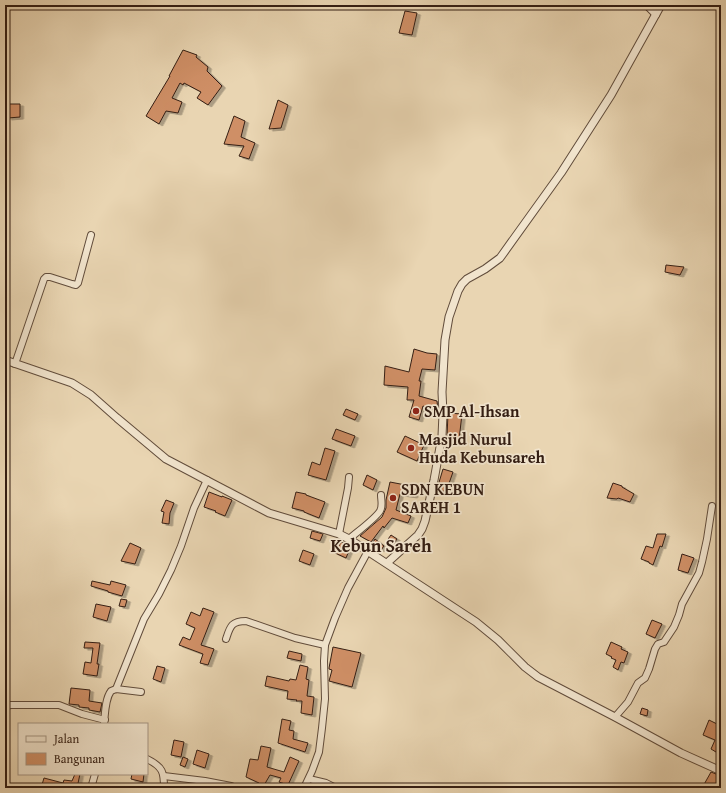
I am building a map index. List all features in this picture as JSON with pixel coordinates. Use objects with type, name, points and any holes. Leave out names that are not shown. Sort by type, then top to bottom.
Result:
[{"type":"street","points":[[646,5],[656,15]]},
{"type":"street","points":[[387,563],[418,534],[425,521],[442,436],[442,392],[445,340],[449,317],[458,291],[467,279],[485,269],[500,258],[552,185],[611,95],[661,5]]},
{"type":"street","points":[[15,364],[44,279],[46,277],[50,277],[76,285],[78,283],[91,236]]},
{"type":"street","points":[[5,360],[72,383],[82,388],[166,459],[270,513],[339,534],[349,539],[476,622],[538,677],[615,717],[681,754],[721,771]]},
{"type":"street","points":[[339,534],[349,477]]},
{"type":"street","points":[[116,689],[144,619],[171,570],[194,508],[207,480]]},
{"type":"street","points":[[349,539],[380,510],[382,505],[381,495]]},
{"type":"street","points":[[615,717],[628,702],[638,683],[645,678],[655,648],[658,644],[664,642],[674,628],[682,604],[699,573],[707,539],[712,506]]},
{"type":"street","points":[[304,788],[319,752],[325,699],[324,661],[326,645],[335,618],[348,588],[368,551]]},
{"type":"street","points":[[226,639],[230,628],[234,623],[246,621],[295,638],[326,645]]},
{"type":"street","points":[[5,706],[59,705],[105,722],[108,694],[111,691],[116,689],[141,692]]},
{"type":"street","points":[[148,761],[159,767],[164,776],[164,788]]},
{"type":"street","points":[[92,788],[95,775]]},
{"type":"street","points":[[164,776],[236,788]]},
{"type":"street","points":[[309,779],[326,783],[336,788]]},
{"type":"building","points":[[405,11],[417,13],[412,35],[399,33]]},
{"type":"building","points":[[183,50],[197,55],[196,57],[208,67],[207,71],[222,86],[208,105],[197,98],[201,92],[184,83],[183,85],[180,83],[172,98],[182,102],[178,113],[166,111],[159,124],[146,116],[170,76]]},
{"type":"building","points":[[278,100],[288,105],[281,128],[269,129]]},
{"type":"building","points":[[8,104],[20,104],[20,117],[8,118]]},
{"type":"building","points":[[234,116],[245,121],[241,137],[255,143],[249,159],[239,156],[244,146],[224,144]]},
{"type":"building","points":[[666,265],[684,267],[680,275],[665,272]]},
{"type":"building","points":[[414,349],[437,354],[435,370],[422,369],[419,381],[421,381],[419,396],[437,401],[438,411],[423,406],[419,420],[409,417],[414,400],[407,400],[408,387],[384,385],[385,366],[409,372]]},
{"type":"building","points":[[346,409],[358,414],[355,420],[343,415]]},
{"type":"building","points":[[448,413],[462,414],[459,440],[447,437]]},
{"type":"building","points":[[336,429],[355,436],[351,446],[332,439]]},
{"type":"building","name":"Masjid Nurul Huda Kebunsareh","points":[[405,436],[424,445],[417,461],[397,452]]},
{"type":"building","points":[[325,448],[335,451],[326,480],[308,475],[312,462],[320,465]]},
{"type":"building","points":[[443,469],[453,472],[446,492],[437,489]]},
{"type":"building","points":[[367,475],[377,480],[373,490],[363,485]]},
{"type":"building","points":[[390,482],[416,487],[414,496],[400,494],[396,510],[411,516],[408,523],[392,518],[384,528],[383,526],[371,542],[360,536],[382,517],[386,508],[386,500]]},
{"type":"building","points":[[613,483],[622,486],[634,494],[630,502],[618,498],[607,498]]},
{"type":"building","points":[[209,492],[232,500],[225,516],[204,507]]},
{"type":"building","points":[[296,492],[306,494],[325,502],[319,518],[304,511],[292,508]]},
{"type":"building","points":[[166,500],[174,503],[170,513],[169,524],[162,523],[164,512],[161,511]]},
{"type":"building","points":[[312,531],[323,534],[320,541],[310,538]]},
{"type":"building","points":[[657,534],[666,534],[662,547],[660,546],[653,565],[641,559],[646,546],[653,548]]},
{"type":"building","points":[[391,535],[397,539],[392,546],[386,542]]},
{"type":"building","points":[[375,539],[384,546],[381,550],[372,544]]},
{"type":"building","points":[[341,542],[351,546],[346,558],[335,553]]},
{"type":"building","points":[[130,543],[141,548],[135,564],[121,561]]},
{"type":"building","points":[[303,550],[314,554],[310,565],[299,561]]},
{"type":"building","points":[[682,554],[694,558],[688,573],[678,570]]},
{"type":"building","points":[[92,581],[110,585],[111,581],[126,585],[122,596],[91,586]]},
{"type":"building","points":[[121,599],[127,600],[125,607],[119,606]]},
{"type":"building","points":[[96,604],[111,607],[107,621],[93,617]]},
{"type":"building","points":[[203,608],[214,612],[201,645],[214,649],[208,665],[200,663],[203,654],[179,645],[183,637],[190,640],[195,628],[186,624],[191,612],[200,616]]},
{"type":"building","points":[[652,620],[662,624],[655,638],[646,634]]},
{"type":"building","points":[[85,642],[100,643],[97,676],[83,674],[85,662],[91,663],[93,648],[84,648]]},
{"type":"building","points":[[611,642],[622,647],[621,649],[628,652],[624,663],[621,662],[618,670],[613,667],[616,660],[606,654]]},
{"type":"building","points":[[333,647],[361,653],[352,687],[329,681],[332,670],[329,668]]},
{"type":"building","points":[[289,651],[302,654],[301,661],[287,658]]},
{"type":"building","points":[[300,665],[308,667],[306,679],[309,680],[307,696],[314,697],[312,715],[301,713],[302,701],[287,699],[288,691],[265,686],[267,676],[289,681],[290,679],[296,680]]},
{"type":"building","points":[[157,666],[165,668],[161,682],[153,679]]},
{"type":"building","points":[[71,688],[90,690],[89,701],[102,703],[100,712],[89,710],[89,708],[79,707],[79,705],[69,704]]},
{"type":"building","points":[[642,708],[648,710],[647,716],[640,714]]},
{"type":"building","points":[[282,719],[291,721],[289,730],[294,731],[293,739],[308,743],[305,752],[278,743]]},
{"type":"building","points":[[709,720],[721,726],[721,743],[716,752],[711,749],[715,740],[703,735]]},
{"type":"building","points":[[174,740],[184,742],[181,757],[171,755]]},
{"type":"building","points":[[261,746],[271,748],[267,767],[284,772],[290,757],[299,761],[288,785],[279,782],[281,778],[270,775],[263,787],[258,785],[259,783],[246,777],[250,759],[258,760]]},
{"type":"building","points":[[197,750],[209,754],[205,768],[193,764]]},
{"type":"building","points":[[183,757],[188,759],[185,767],[180,765]]},
{"type":"building","points":[[711,772],[721,776],[720,788],[702,788]]},
{"type":"building","points":[[75,775],[80,775],[77,788],[41,788],[44,778],[63,783],[64,780],[72,781]]},
{"type":"building","points":[[132,775],[144,775],[143,782],[131,779]]},
{"type":"place","name":"SMP Al-Ihsan","points":[[416,411]]},
{"type":"place","name":"Masjid Nurul Huda Kebunsareh","points":[[411,448]]},
{"type":"place","name":"SDN KEBUN SAREH 1","points":[[393,498]]},
{"type":"district","name":"Kebun Sareh","points":[[381,546]]}]
